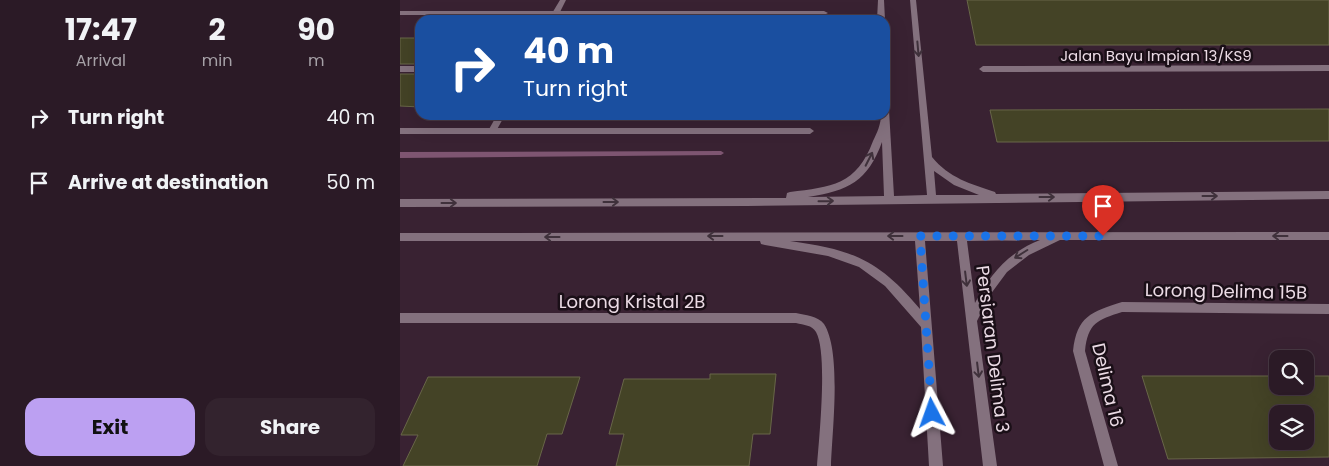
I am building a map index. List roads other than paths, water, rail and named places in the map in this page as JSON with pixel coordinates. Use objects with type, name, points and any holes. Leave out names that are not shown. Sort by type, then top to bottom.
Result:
[{"type":"street","points":[[554,15],[563,0]]},
{"type":"street","points":[[881,0],[881,15]]},
{"type":"street","points":[[913,0],[932,199]]},
{"type":"street","points":[[400,13],[476,15]]},
{"type":"street","points":[[688,15],[824,13]]},
{"type":"street","name":"Jalan Bayu Impian 13/KS9","points":[[983,69],[1329,68]]},
{"type":"street","points":[[400,69],[415,69]]},
{"type":"street","points":[[492,131],[498,120]]},
{"type":"street","points":[[886,121],[889,200]]},
{"type":"street","points":[[747,202],[826,191],[847,183],[860,174],[869,162],[886,121]]},
{"type":"street","points":[[400,131],[810,131]]},
{"type":"street","points":[[928,158],[937,171],[948,179],[999,198]]},
{"type":"street","points":[[400,203],[747,202],[1329,195]]},
{"type":"street","points":[[742,236],[844,256],[864,264],[883,279],[926,325]]},
{"type":"street","points":[[920,236],[936,466]]},
{"type":"street","name":"Persiaran Delima 3","points":[[961,236],[990,466]]},
{"type":"street","points":[[972,322],[990,283],[1002,267],[1034,246],[1066,236]]},
{"type":"street","points":[[400,237],[1329,236]]},
{"type":"street","name":"Lorong Delima 15B","points":[[1122,307],[1329,309]]},
{"type":"street","name":"Delima 16","points":[[1111,466],[1079,351],[1080,334],[1087,323],[1101,314],[1122,307]]},
{"type":"street","name":"Lorong Kristal 2B","points":[[400,318],[796,318],[813,321],[822,330],[828,368],[824,466]]},
{"type":"waterway","points":[[400,155],[721,153]]}]
